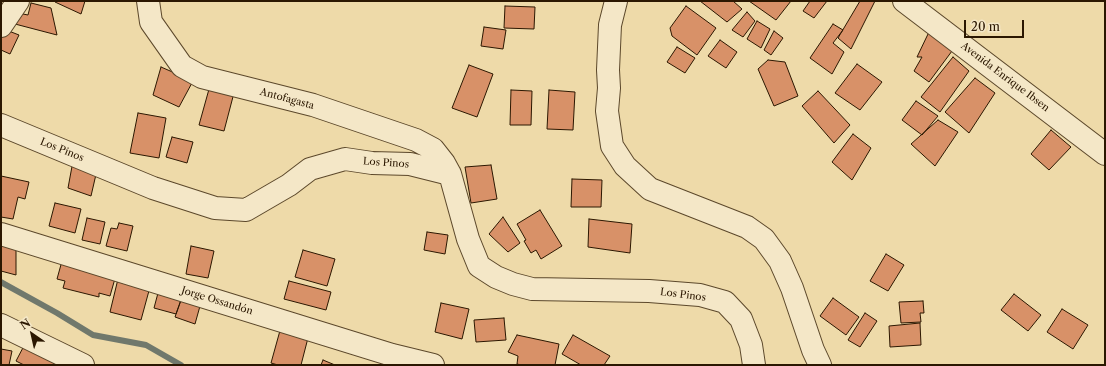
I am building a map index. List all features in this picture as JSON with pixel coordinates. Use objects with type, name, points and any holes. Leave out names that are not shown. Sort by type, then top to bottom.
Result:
[{"type":"street","points":[[1,26],[18,1]]},
{"type":"street","name":"Antofagasta","points":[[148,1],[151,22],[182,66],[202,77],[313,105],[416,140],[433,149],[444,163],[450,174]]},
{"type":"street","points":[[616,1],[610,25],[608,70],[609,88],[607,111],[612,146],[625,166],[650,190],[747,227],[764,239],[780,261],[792,288],[813,350],[820,365]]},
{"type":"street","name":"Avenida Enrique Ibsen","points":[[904,1],[1105,154]]},
{"type":"street","name":"Los Pinos","points":[[1,125],[153,188],[215,208],[246,210],[289,185],[310,169],[345,159],[372,163],[410,164],[450,174],[468,239],[479,266],[513,284],[532,289],[648,291],[700,295],[725,302],[741,319],[751,345],[754,365]]},
{"type":"street","name":"Jorge Ossandón","points":[[1,234],[392,355],[433,365]]},
{"type":"street","points":[[1,326],[83,365]]},
{"type":"building","points":[[85,1],[81,14],[55,2]]},
{"type":"building","points":[[700,1],[733,1],[742,9],[727,22]]},
{"type":"building","points":[[749,1],[791,1],[776,20]]},
{"type":"building","points":[[810,1],[827,1],[814,18],[803,11]]},
{"type":"building","points":[[860,1],[875,1],[851,49],[838,38]]},
{"type":"building","points":[[31,3],[51,8],[57,35],[15,24],[18,13],[28,15]]},
{"type":"building","points":[[505,6],[535,7],[534,29],[504,28]]},
{"type":"building","points":[[686,6],[716,28],[697,55],[672,36],[670,28]]},
{"type":"building","points":[[747,12],[755,21],[743,37],[732,30]]},
{"type":"building","points":[[757,21],[770,29],[761,48],[747,39]]},
{"type":"building","points":[[833,24],[843,30],[833,43],[844,52],[832,74],[810,58]]},
{"type":"building","points":[[484,27],[506,30],[503,49],[481,46]]},
{"type":"building","points":[[1,28],[19,35],[10,54],[1,50]]},
{"type":"building","points":[[774,31],[783,38],[771,55],[764,50]]},
{"type":"building","points":[[929,32],[952,51],[929,82],[914,71],[922,57],[917,57]]},
{"type":"building","points":[[720,40],[737,52],[726,68],[708,56]]},
{"type":"building","points":[[677,47],[695,58],[685,73],[667,62]]},
{"type":"building","points":[[953,57],[969,71],[940,112],[921,97]]},
{"type":"building","points":[[768,60],[785,62],[798,96],[774,106],[758,69]]},
{"type":"building","points":[[857,64],[882,82],[860,110],[835,93]]},
{"type":"building","points":[[469,65],[493,74],[477,117],[452,108]]},
{"type":"building","points":[[161,67],[193,81],[179,107],[153,95]]},
{"type":"building","points":[[975,78],[995,93],[969,133],[945,112]]},
{"type":"building","points":[[211,82],[235,89],[224,131],[199,125]]},
{"type":"building","points":[[511,90],[532,91],[531,125],[510,125]]},
{"type":"building","points":[[549,90],[575,92],[573,130],[547,129]]},
{"type":"building","points":[[818,91],[850,125],[834,143],[802,106]]},
{"type":"building","points":[[916,101],[938,116],[922,135],[902,120]]},
{"type":"building","points":[[138,113],[166,118],[159,158],[130,153]]},
{"type":"building","points":[[938,120],[958,132],[935,166],[911,144]]},
{"type":"building","points":[[1051,130],[1071,147],[1049,170],[1031,154]]},
{"type":"building","points":[[853,134],[871,148],[852,180],[832,162]]},
{"type":"building","points":[[172,137],[193,142],[187,163],[166,157]]},
{"type":"building","points":[[73,161],[97,170],[91,196],[68,188]]},
{"type":"building","points":[[491,165],[497,199],[471,203],[465,167]]},
{"type":"building","points":[[1,176],[29,182],[25,199],[18,197],[13,219],[1,217]]},
{"type":"building","points":[[572,179],[602,180],[601,207],[571,207]]},
{"type":"building","points":[[55,203],[81,209],[75,233],[49,226]]},
{"type":"building","points":[[540,210],[562,246],[541,259],[536,250],[531,253],[517,224]]},
{"type":"building","points":[[503,217],[520,243],[508,252],[489,234]]},
{"type":"building","points":[[87,218],[105,222],[100,244],[82,240]]},
{"type":"building","points":[[589,219],[632,224],[630,253],[588,247]]},
{"type":"building","points":[[119,223],[133,226],[127,251],[106,246],[111,228],[117,229]]},
{"type":"building","points":[[427,232],[448,235],[445,254],[424,250]]},
{"type":"building","points":[[1,243],[16,248],[16,275],[1,271]]},
{"type":"building","points":[[191,246],[214,251],[208,278],[186,274]]},
{"type":"building","points":[[303,250],[335,259],[327,286],[295,277]]},
{"type":"building","points":[[886,254],[904,265],[888,291],[870,281]]},
{"type":"building","points":[[62,261],[116,275],[110,296],[99,293],[99,297],[63,288],[65,281],[57,279]]},
{"type":"building","points":[[118,279],[150,287],[141,320],[110,312]]},
{"type":"building","points":[[289,281],[331,292],[326,310],[284,299]]},
{"type":"building","points":[[158,293],[181,300],[176,314],[154,308]]},
{"type":"building","points":[[1014,294],[1041,315],[1028,331],[1001,310]]},
{"type":"building","points":[[833,298],[859,317],[846,335],[820,316]]},
{"type":"building","points":[[181,300],[200,306],[195,324],[175,317]]},
{"type":"building","points":[[923,301],[924,313],[920,313],[921,322],[901,323],[899,302]]},
{"type":"building","points":[[441,303],[469,309],[462,339],[435,332]]},
{"type":"building","points":[[1062,309],[1088,325],[1073,349],[1047,332]]},
{"type":"building","points":[[865,313],[877,321],[860,347],[848,340]]},
{"type":"building","points":[[504,318],[506,340],[476,342],[474,320]]},
{"type":"building","points":[[920,323],[921,345],[890,347],[889,326]]},
{"type":"building","points":[[281,327],[309,334],[301,365],[278,365],[271,363]]},
{"type":"building","points":[[517,335],[559,344],[555,365],[517,364],[518,356],[508,352]]},
{"type":"building","points":[[573,335],[610,356],[604,365],[581,365],[562,354]]},
{"type":"building","points":[[26,342],[58,365],[24,365],[16,361]]},
{"type":"building","points":[[1,349],[12,351],[9,365],[1,365]]},
{"type":"building","points":[[323,360],[335,365],[321,365]]},
{"type":"waterway","points":[[1,282],[93,335],[146,345],[181,365]]}]
